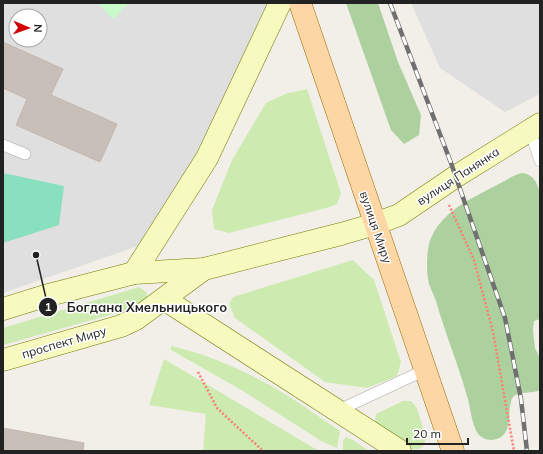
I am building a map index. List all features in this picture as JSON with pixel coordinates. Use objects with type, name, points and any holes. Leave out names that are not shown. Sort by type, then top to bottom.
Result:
[{"type":"main road","points":[[134,273],[207,158],[280,3]]},
{"type":"main road","name":"вулиця Миру","points":[[300,3],[453,451]]},
{"type":"main road","name":"вулиця Панянка","points":[[375,224],[399,215],[455,177],[535,127]]},
{"type":"main road","name":"проспект Миру","points":[[3,309],[45,296],[134,273],[204,269],[375,224]]},
{"type":"main road","name":"проспект Миру","points":[[3,360],[122,326],[136,319],[204,269]]},
{"type":"main road","points":[[164,299],[400,451]]},
{"type":"lane","points":[[535,127],[540,161]]},
{"type":"lane","points":[[3,144],[25,154]]},
{"type":"lane","points":[[337,411],[425,370]]},
{"type":"path","points":[[449,205],[474,260],[493,332],[514,451]]},
{"type":"path","points":[[198,372],[217,408],[263,451]]},
{"type":"shaded area","points":[[3,3],[270,3],[205,150],[141,245],[3,293]]},
{"type":"shaded area","points":[[411,3],[540,3],[540,94],[505,112],[440,68]]},
{"type":"green space","points":[[98,3],[129,3],[113,19]]},
{"type":"green space","points":[[346,3],[378,3],[398,62],[421,115],[419,135],[404,144],[391,130]]},
{"type":"green space","points":[[307,89],[341,193],[337,204],[229,233],[214,229],[212,210],[232,160],[266,103],[285,94]]},
{"type":"green space","points":[[3,173],[64,186],[59,225],[3,243]]},
{"type":"green space","points":[[522,173],[532,177],[540,193],[540,319],[534,321],[533,331],[535,348],[540,358],[540,390],[517,394],[514,396],[511,400],[508,428],[505,434],[499,438],[489,440],[478,434],[474,425],[463,384],[429,284],[427,273],[428,253],[430,241],[437,227],[460,205]]},
{"type":"green space","points":[[353,260],[374,280],[401,362],[397,376],[367,388],[325,382],[235,318],[229,304],[233,297]]},
{"type":"green space","points":[[139,287],[147,293],[146,302],[131,309],[3,345],[3,328]]},
{"type":"green space","points":[[171,346],[198,353],[224,363],[261,380],[282,392],[340,431],[337,448],[321,441],[243,391],[171,350]]},
{"type":"green space","points":[[164,359],[319,451],[203,451],[206,414],[149,405]]},
{"type":"green space","points":[[403,401],[411,401],[417,408],[426,438],[423,446],[419,449],[410,449],[378,427],[375,420],[376,414]]},
{"type":"green space","points":[[346,437],[369,451],[343,451],[343,441]]},
{"type":"building","points":[[3,42],[8,44],[8,48],[16,48],[63,69],[51,95],[117,124],[100,162],[16,125],[27,99],[3,88]]},
{"type":"building","points":[[3,428],[84,443],[83,451],[3,451]]},
{"type":"railway","points":[[390,3],[451,163],[505,318],[521,399],[527,451]]},
{"type":"place","name":"Богдана Хмельницького","points":[[36,255]]}]
